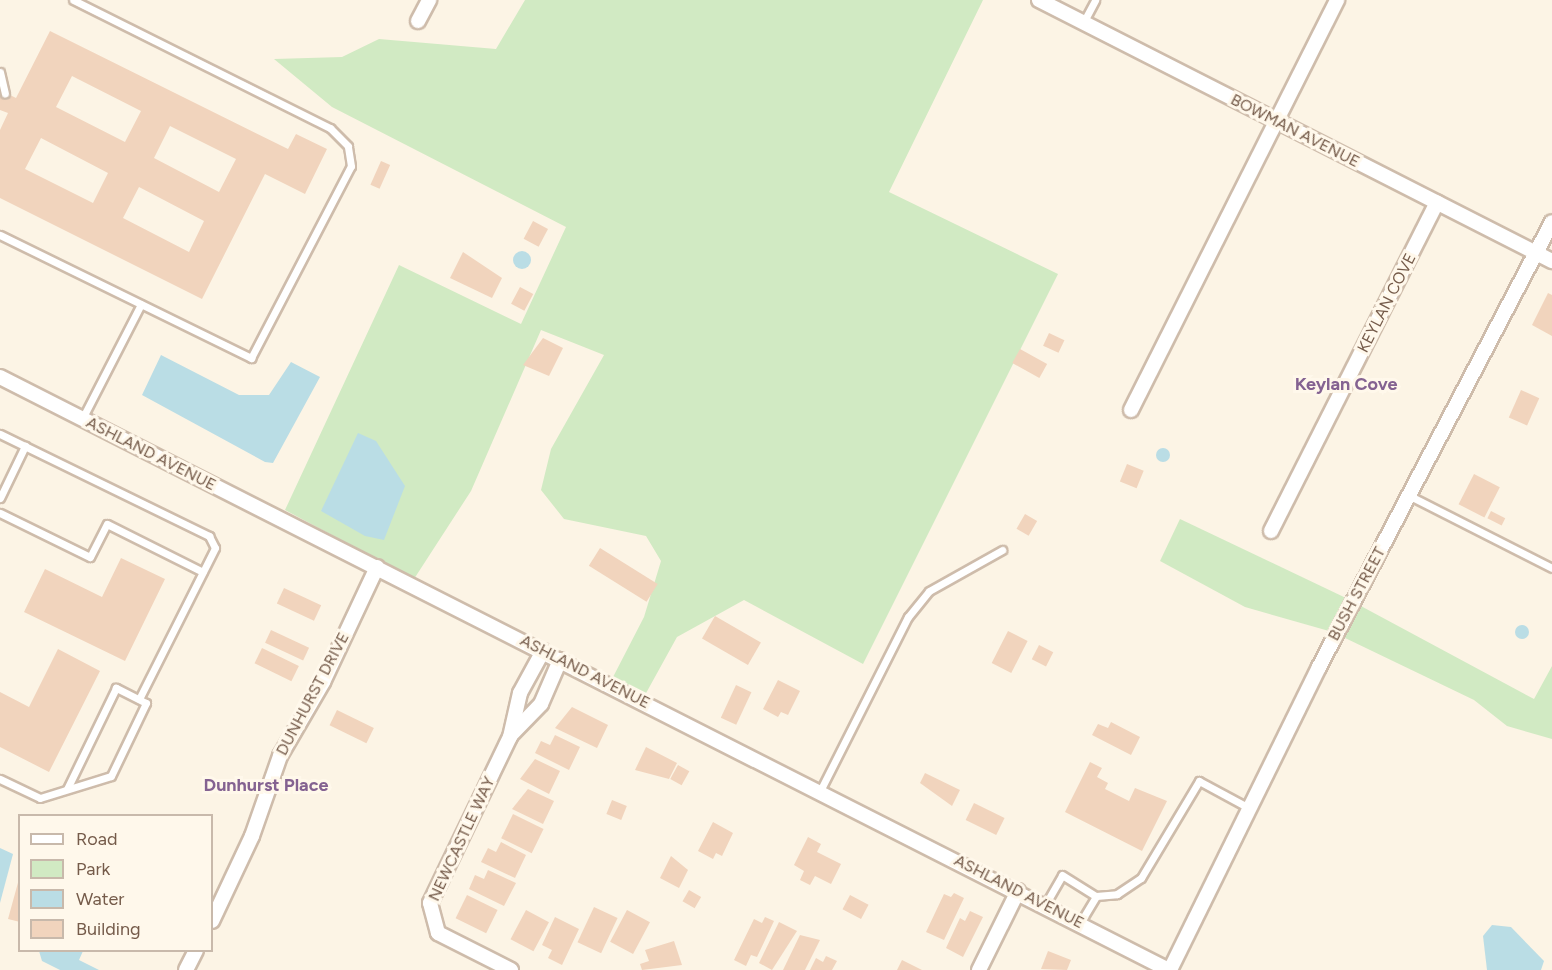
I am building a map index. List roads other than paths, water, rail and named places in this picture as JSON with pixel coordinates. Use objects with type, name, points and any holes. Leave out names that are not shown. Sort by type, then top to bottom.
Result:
[{"type":"street","points":[[418,21],[429,0]]},
{"type":"street","name":"BOWMAN AVENUE","points":[[1039,0],[1552,261]]},
{"type":"street","points":[[1131,410],[1337,0]]},
{"type":"street","name":"KEYLAN COVE","points":[[1271,531],[1437,203]]},
{"type":"street","name":"BUSH STREET","points":[[1169,970],[1247,807],[1533,251],[1552,222]]},
{"type":"street","name":"ASHLAND AVENUE","points":[[0,377],[1018,891],[1169,970]]},
{"type":"street","name":"DUNHURST DRIVE","points":[[213,919],[252,836],[280,756],[323,682],[377,567]]},
{"type":"street","name":"NEWCASTLE WAY","points":[[511,970],[446,938],[430,914],[510,737],[520,693],[543,651]]},
{"type":"street","name":"NEWCASTLE WAY","points":[[510,737],[541,704],[560,660]]},
{"type":"street","points":[[979,970],[1018,891]]},
{"type":"street","points":[[186,970],[195,952]]},
{"type":"lane","points":[[0,235],[251,358],[351,166],[348,146],[330,128],[73,0]]},
{"type":"lane","points":[[1083,23],[1095,0]]},
{"type":"lane","points":[[0,72],[5,93]]},
{"type":"lane","points":[[82,418],[141,304]]},
{"type":"lane","points":[[0,434],[209,536],[215,548],[139,699]]},
{"type":"lane","points":[[0,498],[25,446]]},
{"type":"lane","points":[[1408,495],[1552,568]]},
{"type":"lane","points":[[0,513],[90,557],[107,524],[203,572]]},
{"type":"lane","points":[[820,791],[908,617],[929,591],[1002,550]]},
{"type":"lane","points":[[0,779],[40,798],[111,776],[146,703],[116,688],[66,789]]},
{"type":"lane","points":[[1045,905],[1062,875],[1096,896],[1117,894],[1141,878],[1199,781],[1247,807]]},
{"type":"lane","points":[[1080,924],[1096,896]]},
{"type":"water","points":[[522,251],[528,254],[531,260],[528,266],[522,269],[516,266],[513,260],[516,254]]},
{"type":"water","points":[[161,355],[239,395],[269,395],[291,362],[320,377],[273,463],[265,462],[142,395]]},
{"type":"water","points":[[358,433],[376,441],[405,486],[384,540],[365,536],[321,511]]},
{"type":"water","points":[[1163,448],[1168,450],[1170,455],[1168,460],[1163,462],[1158,460],[1156,455],[1158,450]]},
{"type":"water","points":[[1519,625],[1525,625],[1529,632],[1525,639],[1519,639],[1515,635],[1515,629]]},
{"type":"water","points":[[0,848],[13,854],[0,903]]},
{"type":"water","points":[[1492,925],[1511,927],[1544,961],[1541,970],[1487,970],[1483,936]]},
{"type":"water","points":[[39,952],[83,952],[79,960],[99,970],[60,970],[42,961]]},
{"type":"district","name":"Keylan Cove","points":[[1346,384]]},
{"type":"district","name":"Dunhurst Place","points":[[266,785]]}]
